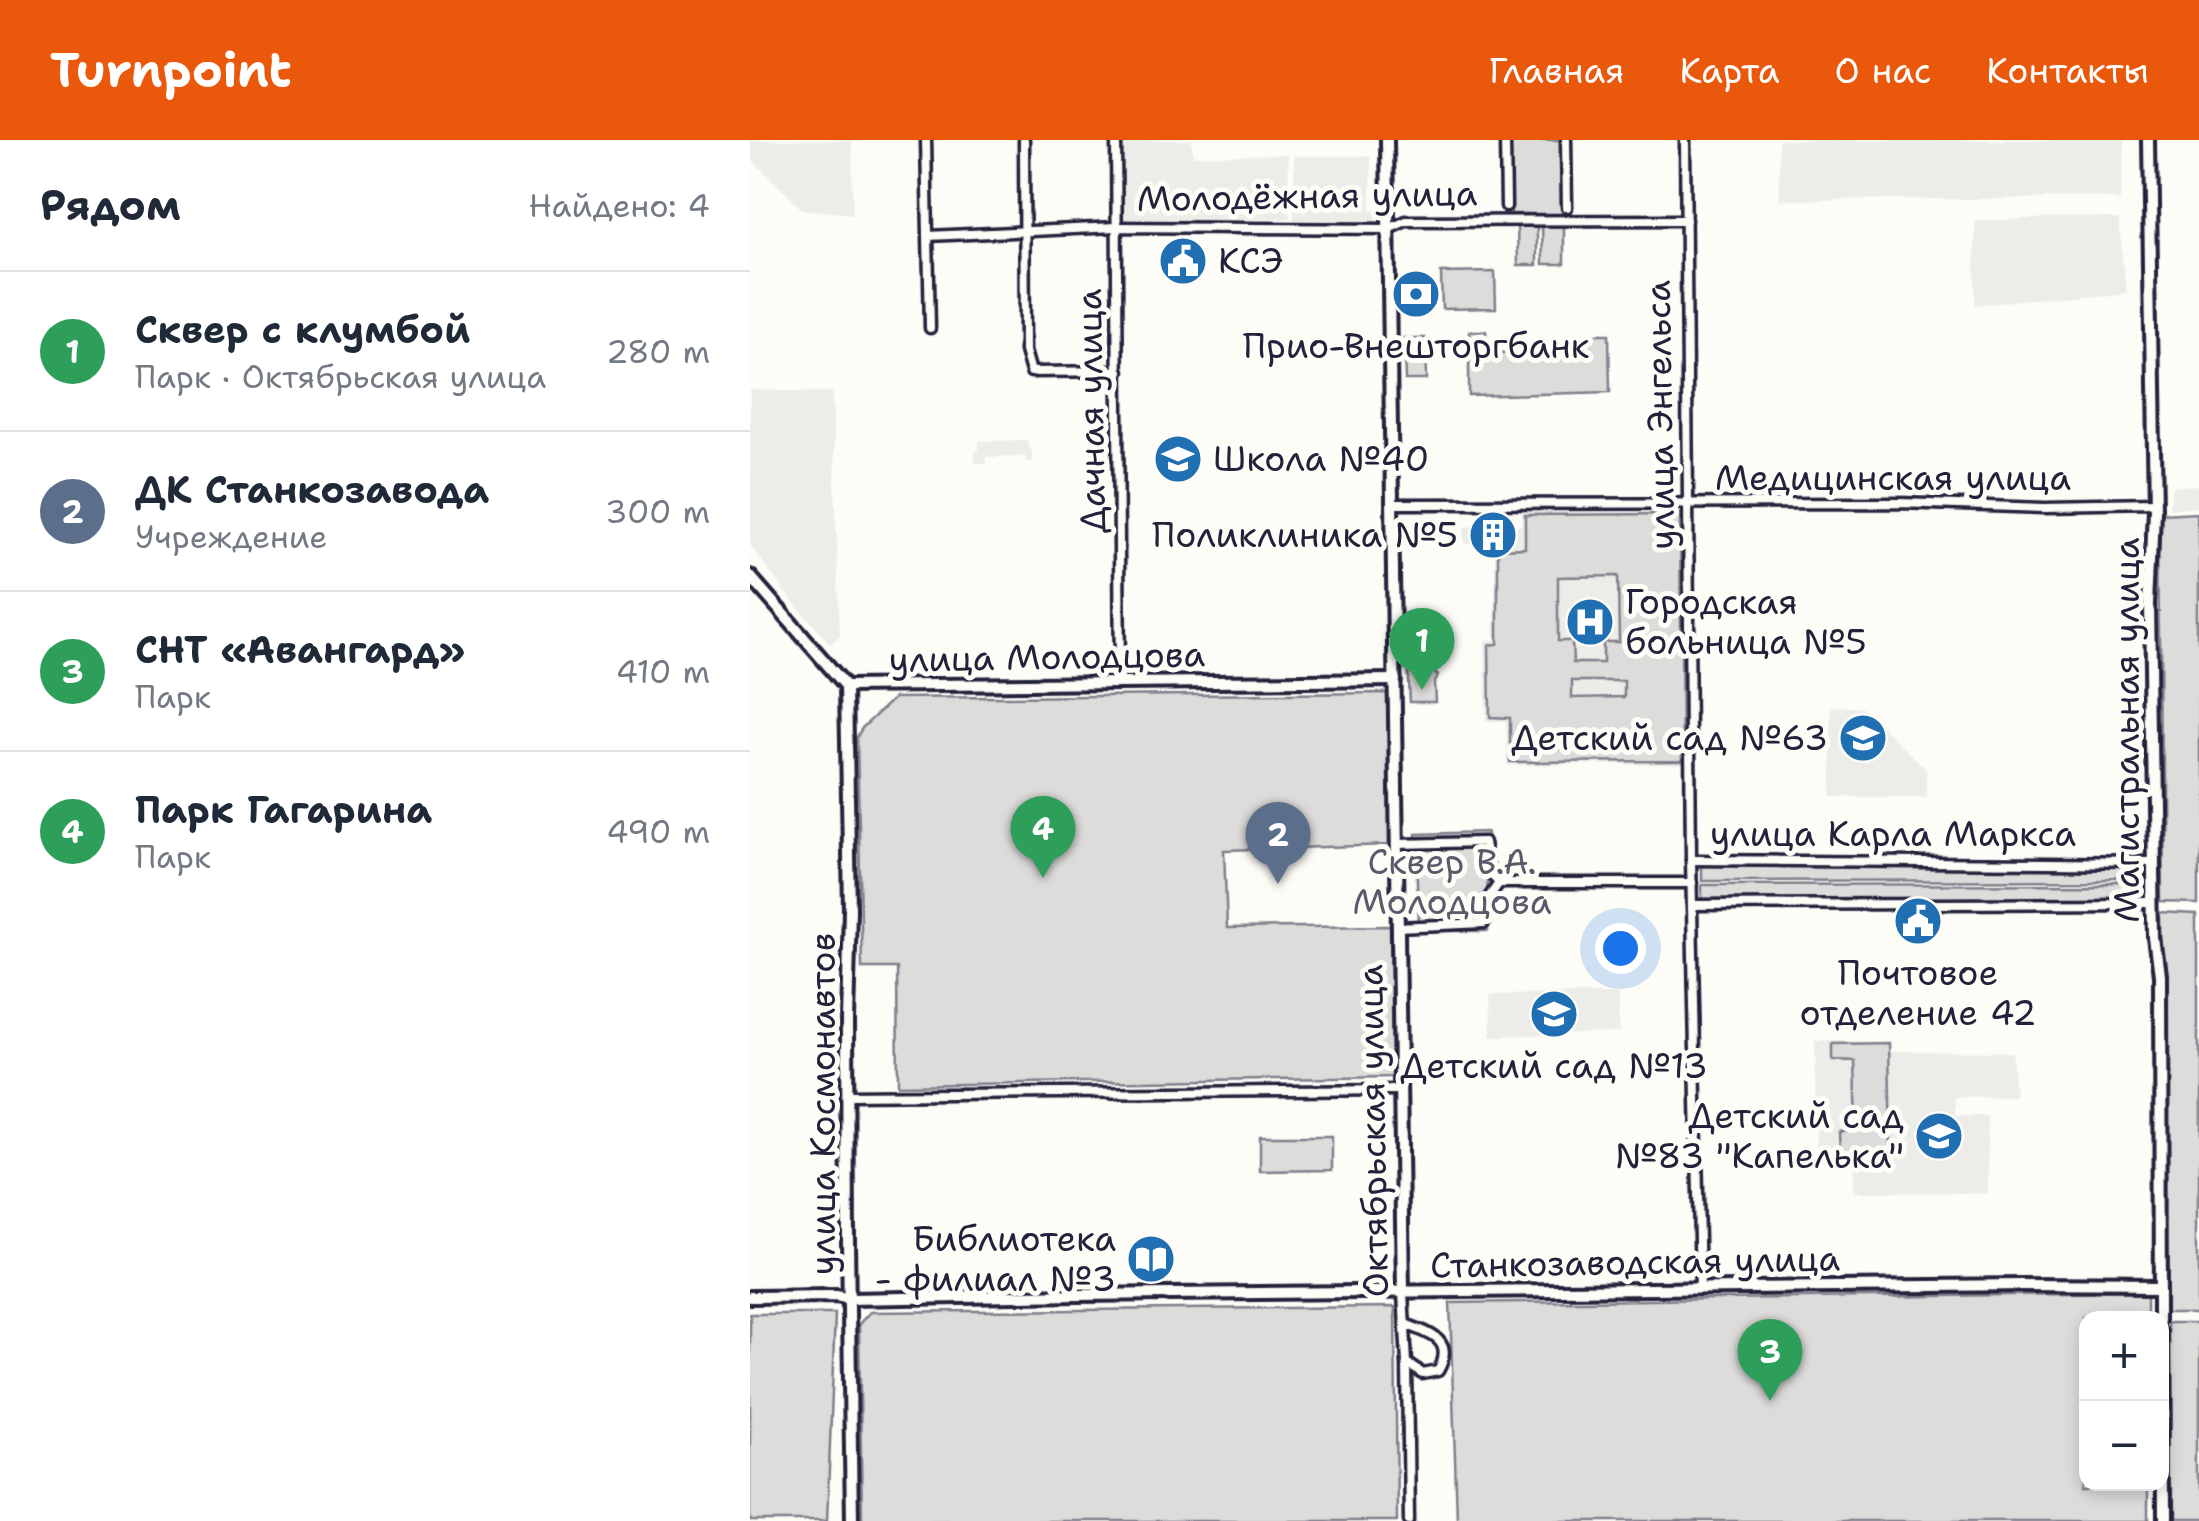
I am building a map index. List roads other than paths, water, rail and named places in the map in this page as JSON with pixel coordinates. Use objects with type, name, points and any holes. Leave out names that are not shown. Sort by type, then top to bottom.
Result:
[{"type":"street","points":[[926,140],[930,328]]},
{"type":"street","points":[[1024,140],[1025,351],[1031,372],[1119,371]]},
{"type":"street","name":"Дачная улица","points":[[1116,140],[1120,682]]},
{"type":"street","name":"Октябрьская улица","points":[[1386,140],[1399,1090],[1410,1521]]},
{"type":"street","points":[[1505,140],[1506,206]]},
{"type":"street","points":[[1566,140],[1567,207]]},
{"type":"street","name":"улица Энгельса","points":[[1685,140],[1700,1289]]},
{"type":"street","name":"Магистральная улица","points":[[2148,140],[2154,506],[2150,604],[2155,938],[2160,976],[2161,1311]]},
{"type":"street","name":"Молодёжная улица","points":[[928,236],[1116,226],[1389,229],[1406,221],[1686,220]]},
{"type":"street","name":"Медицинская улица","points":[[1392,504],[2154,506]]},
{"type":"street","name":"улица Молодцова","points":[[750,576],[846,686],[1394,680]]},
{"type":"street","name":"улица Космонавтов","points":[[846,686],[852,1521]]},
{"type":"street","points":[[1396,844],[1484,842],[1489,872],[1499,883],[1489,896],[1484,922],[1397,927]]},
{"type":"street","name":"улица Карла Маркса","points":[[1692,860],[2154,864]]},
{"type":"street","name":"улица Карла Маркса","points":[[1499,883],[1692,883]]},
{"type":"street","name":"улица Карла Маркса","points":[[1692,905],[2155,903]]},
{"type":"street","points":[[848,1095],[1399,1090]]},
{"type":"street","name":"Станкозаводская улица","points":[[750,1297],[2162,1286]]},
{"type":"street","points":[[1405,1324],[1432,1334],[1442,1344],[1445,1359],[1438,1370],[1423,1374],[1407,1362]]},
{"type":"street","points":[[2162,1401],[2163,1521]]},
{"type":"place","name":"КСЭ","points":[[1183,261]]},
{"type":"place","name":"Прио-Внешторгбанк","points":[[1416,294]]},
{"type":"place","name":"Школа №40","points":[[1178,459]]},
{"type":"place","name":"Поликлиника №5","points":[[1493,535]]},
{"type":"place","name":"Городская больница №5","points":[[1590,622]]},
{"type":"place","name":"Сквер с клумбой","points":[[1422,690]]},
{"type":"place","name":"Детский сад №63","points":[[1863,738]]},
{"type":"place","name":"Парк Гагарина","points":[[1043,878]]},
{"type":"place","name":"ДК Станкозавода","points":[[1278,884]]},
{"type":"place","name":"Почтовое отделение 42","points":[[1918,921]]},
{"type":"place","name":"Детский сад №13","points":[[1554,1014]]},
{"type":"place","name":"Детский сад №83 \"Капелька\"","points":[[1939,1136]]},
{"type":"place","name":"Библиотека - филиал №3","points":[[1151,1259]]},
{"type":"place","name":"СНТ «Авангард»","points":[[1770,1401]]},
{"type":"park label","name":"Сквер В.А. Молодцова","points":[[1452,882]]}]
